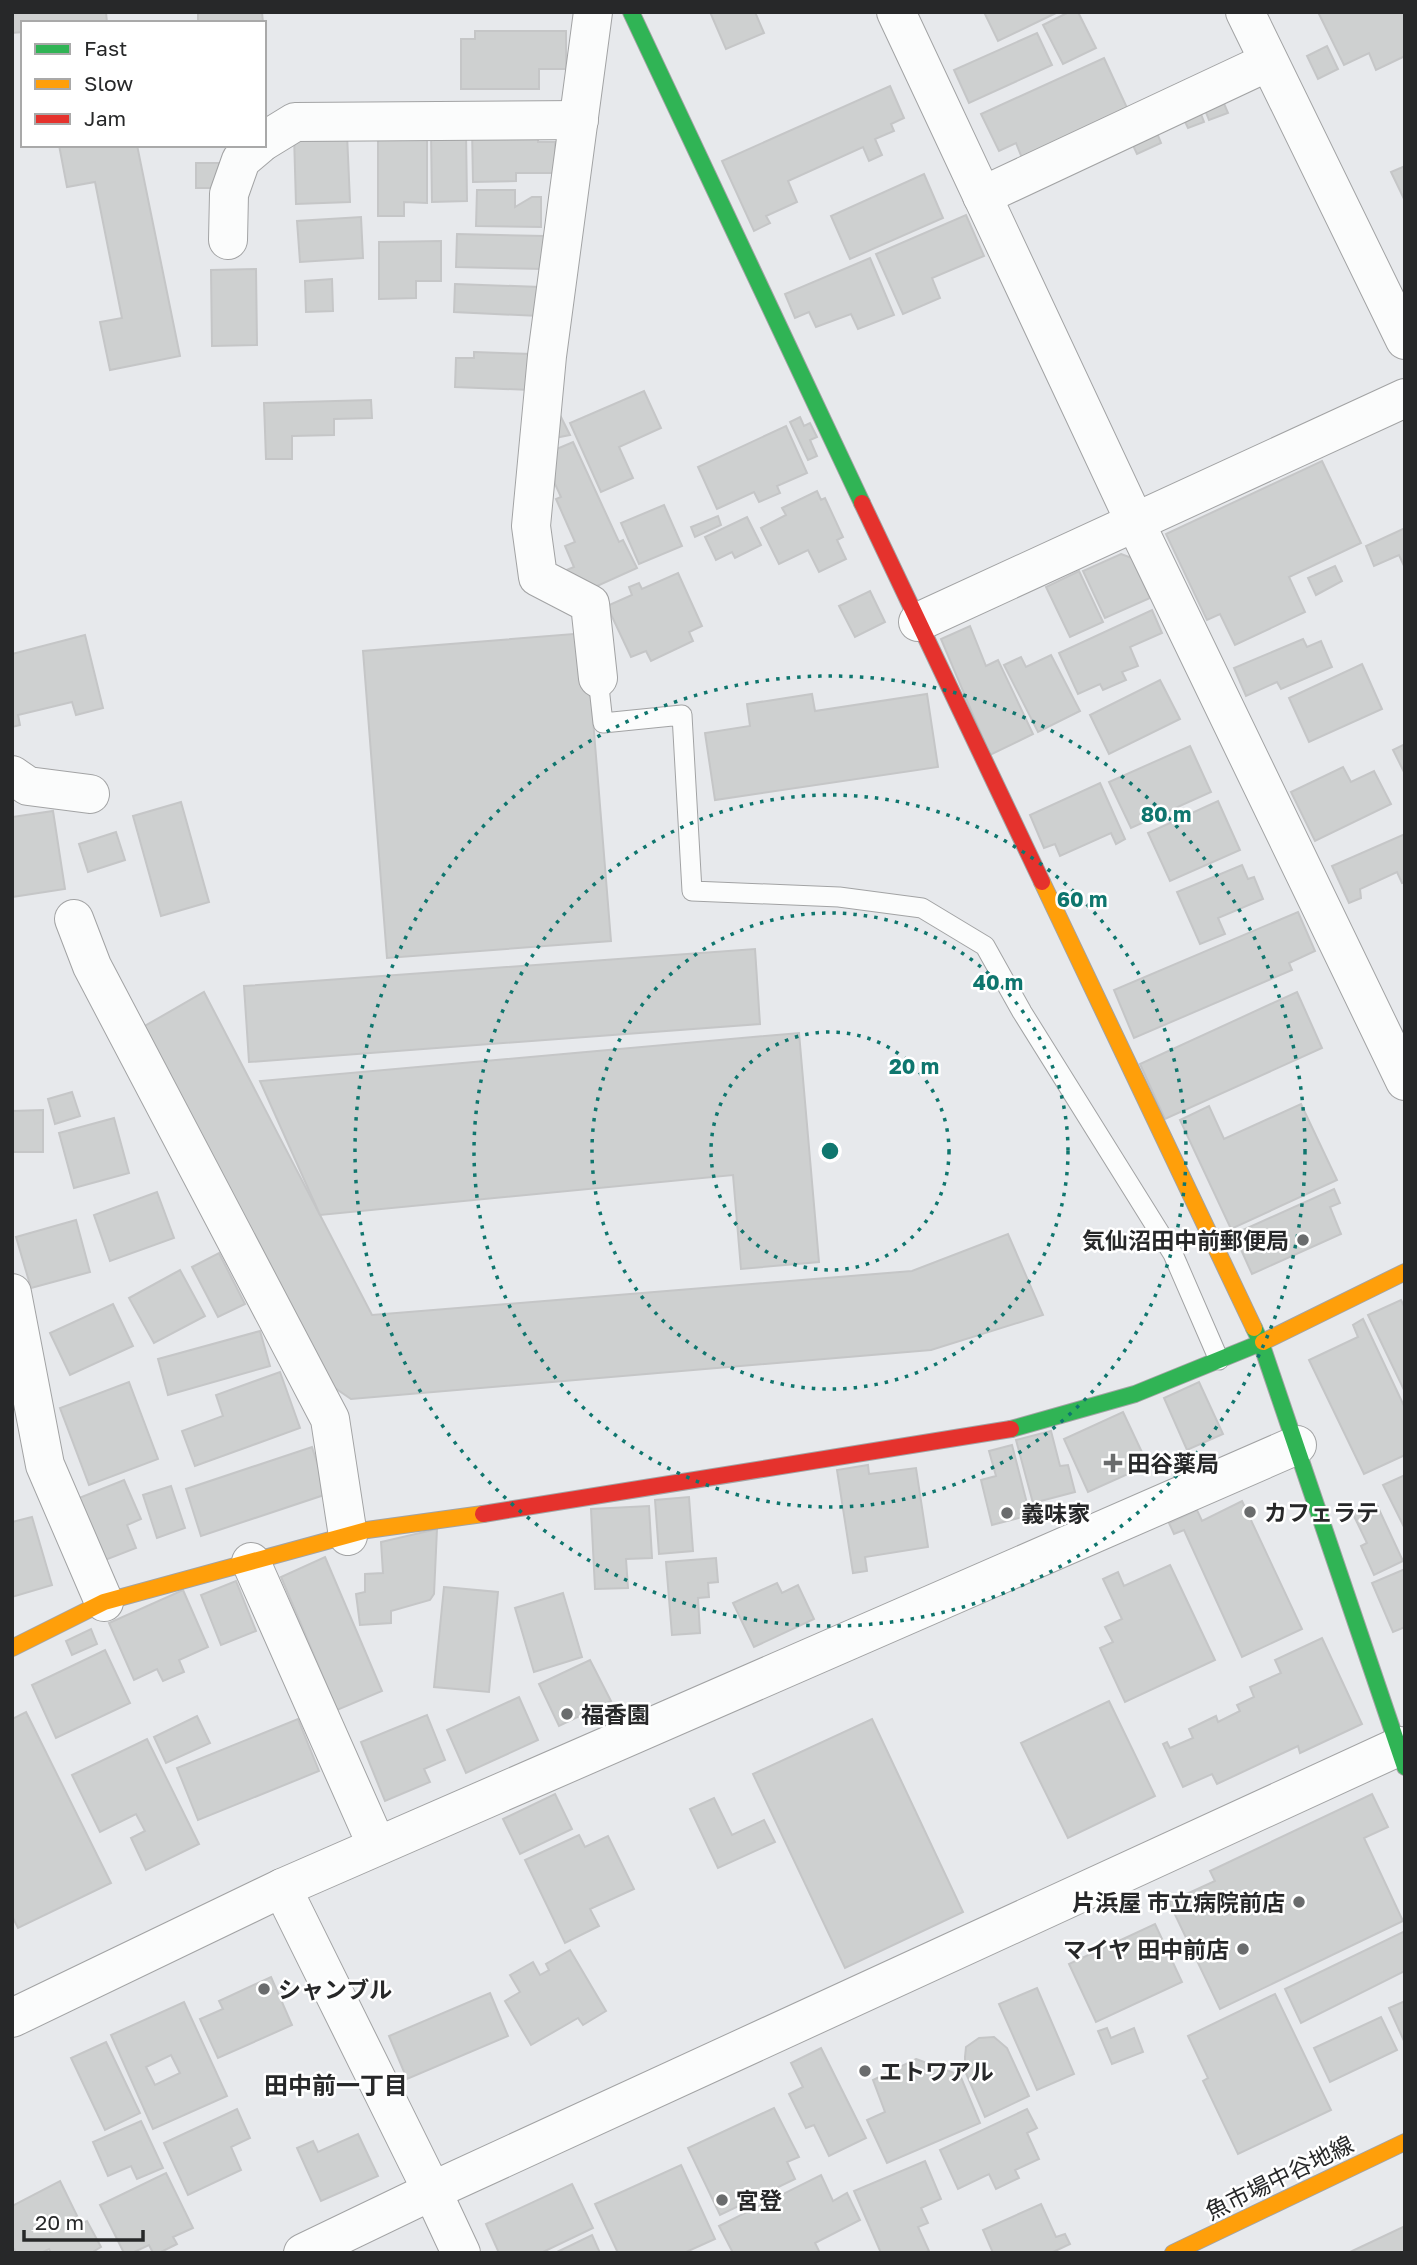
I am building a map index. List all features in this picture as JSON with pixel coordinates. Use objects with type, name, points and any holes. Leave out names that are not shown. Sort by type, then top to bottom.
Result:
[{"type":"street","points":[[593,12],[547,356],[531,526],[538,577],[590,604],[598,678]]},
{"type":"street","points":[[303,2253],[432,2191],[1402,1756],[1261,1343],[631,12]]},
{"type":"street","points":[[896,12],[1135,522],[1405,1081]]},
{"type":"street","points":[[1245,12],[1405,340]]},
{"type":"street","points":[[982,195],[1268,62]]},
{"type":"street","points":[[266,140],[295,122],[579,120]]},
{"type":"street","points":[[228,240],[229,194],[242,160],[257,147]]},
{"type":"street","points":[[918,622],[1405,398]]},
{"type":"street","points":[[12,775],[28,786],[90,794]]},
{"type":"street","points":[[74,919],[92,966],[330,1419],[348,1536]]},
{"type":"street","points":[[12,1648],[104,1602],[367,1530],[531,1507],[1007,1430],[1135,1394],[1261,1343],[1405,1272]]},
{"type":"street","points":[[12,1293],[45,1465],[104,1602]]},
{"type":"street","points":[[12,2018],[282,1888],[1297,1445]]},
{"type":"street","points":[[251,1562],[377,1846]]},
{"type":"street","points":[[282,1888],[461,2253]]},
{"type":"street","name":"魚市場中谷地線","points":[[1173,2253],[1405,2142]]},
{"type":"lane","points":[[598,678],[603,723],[682,715],[692,891],[839,897],[922,908],[985,946],[1022,1012],[1173,1254],[1219,1360]]},
{"type":"building","points":[[12,12],[106,12],[107,21],[21,21],[21,32],[12,33]]},
{"type":"building","points":[[198,12],[262,12],[263,21],[198,21]]},
{"type":"building","points":[[710,12],[755,12],[764,33],[726,49]]},
{"type":"building","points":[[984,12],[1058,12],[998,41]]},
{"type":"building","points":[[1069,12],[1078,12],[1096,48],[1063,64],[1043,25]]},
{"type":"building","points":[[1318,12],[1405,12],[1405,56],[1376,70],[1369,53],[1344,65]]},
{"type":"building","points":[[475,31],[566,31],[566,69],[539,69],[539,89],[461,89],[461,39],[475,39]]},
{"type":"building","points":[[1037,33],[1052,65],[969,103],[954,70]]},
{"type":"building","points":[[1327,46],[1338,69],[1318,79],[1307,56]]},
{"type":"building","points":[[1104,58],[1128,110],[1022,158],[1016,143],[999,151],[981,114]]},
{"type":"building","points":[[890,86],[904,118],[891,124],[894,131],[875,139],[882,155],[869,161],[863,147],[788,181],[797,202],[766,216],[770,223],[754,231],[722,161]]},
{"type":"building","points":[[1222,99],[1228,113],[1209,120],[1203,105]]},
{"type":"building","points":[[1198,106],[1204,122],[1188,128],[1181,113]]},
{"type":"building","points":[[472,128],[538,128],[538,142],[555,142],[555,173],[516,173],[516,181],[473,182]]},
{"type":"building","points":[[1155,128],[1161,143],[1137,154],[1130,139]]},
{"type":"building","points":[[431,132],[466,132],[467,201],[432,202]]},
{"type":"building","points":[[347,134],[350,202],[296,204],[294,135]]},
{"type":"building","points":[[378,135],[427,136],[427,203],[404,202],[404,216],[378,216]]},
{"type":"building","points":[[59,147],[137,147],[180,356],[110,370],[100,322],[122,318],[95,182],[67,187]]},
{"type":"building","points":[[196,163],[219,163],[219,188],[196,188]]},
{"type":"building","points":[[1405,166],[1405,201],[1391,172]]},
{"type":"building","points":[[924,174],[943,218],[850,259],[831,216]]},
{"type":"building","points":[[477,190],[515,190],[515,207],[532,197],[541,197],[541,227],[476,226]]},
{"type":"building","points":[[966,215],[984,256],[932,278],[940,298],[903,314],[876,254]]},
{"type":"building","points":[[361,217],[363,258],[300,262],[297,221]]},
{"type":"building","points":[[457,234],[544,236],[544,269],[456,267]]},
{"type":"building","points":[[441,241],[441,281],[416,281],[416,298],[379,299],[379,242]]},
{"type":"building","points":[[870,258],[894,315],[858,329],[851,314],[816,327],[809,312],[795,318],[785,294]]},
{"type":"building","points":[[256,269],[257,345],[212,346],[211,270]]},
{"type":"building","points":[[332,279],[333,311],[306,312],[305,281]]},
{"type":"building","points":[[455,284],[540,287],[539,316],[454,312]]},
{"type":"building","points":[[474,352],[532,354],[530,390],[455,387],[456,358],[474,358]]},
{"type":"building","points":[[644,391],[661,428],[619,447],[633,478],[601,492],[570,423]]},
{"type":"building","points":[[371,400],[372,418],[334,419],[334,435],[292,436],[292,459],[266,459],[264,403]]},
{"type":"building","points":[[555,405],[570,435],[555,438]]},
{"type":"building","points":[[800,417],[804,426],[810,423],[817,437],[810,440],[817,456],[808,460],[790,422]]},
{"type":"building","points":[[786,426],[807,473],[777,486],[780,493],[759,502],[754,492],[717,509],[698,467]]},
{"type":"building","points":[[573,442],[619,542],[623,540],[637,568],[575,596],[564,571],[574,567],[565,546],[575,542],[556,499],[561,497],[555,484],[552,451]]},
{"type":"building","points":[[1322,461],[1361,543],[1289,577],[1305,612],[1235,645],[1220,614],[1207,620],[1166,534]]},
{"type":"building","points":[[817,491],[821,500],[825,498],[843,537],[837,540],[846,559],[819,572],[808,550],[779,564],[761,528],[786,515],[782,508]]},
{"type":"building","points":[[664,505],[682,546],[639,564],[621,523]]},
{"type":"building","points":[[718,516],[721,525],[695,537],[691,527]]},
{"type":"building","points":[[747,517],[761,545],[735,558],[732,552],[716,560],[705,537]]},
{"type":"building","points":[[1405,528],[1405,568],[1399,555],[1374,566],[1366,546]]},
{"type":"building","points":[[1121,554],[1132,558],[1150,598],[1105,618],[1083,571]]},
{"type":"building","points":[[1335,566],[1342,581],[1316,595],[1308,578]]},
{"type":"building","points":[[1079,571],[1103,622],[1070,637],[1046,587]]},
{"type":"building","points":[[678,573],[702,626],[689,632],[693,641],[651,661],[646,651],[631,657],[607,606],[632,595],[629,587],[639,583],[642,589]]},
{"type":"building","points":[[870,591],[885,622],[855,637],[839,606]]},
{"type":"building","points":[[1152,610],[1162,633],[1130,647],[1138,666],[1122,672],[1126,680],[1103,690],[1100,684],[1078,694],[1059,653]]},
{"type":"building","points":[[970,626],[986,666],[998,660],[1033,734],[990,755],[941,639]]},
{"type":"building","points":[[586,633],[611,941],[387,958],[363,651]]},
{"type":"building","points":[[85,635],[103,708],[76,715],[72,702],[18,715],[20,725],[12,727],[12,654]]},
{"type":"building","points":[[1303,639],[1307,647],[1321,641],[1332,667],[1281,689],[1277,682],[1246,696],[1234,668]]},
{"type":"building","points":[[1051,655],[1080,711],[1038,732],[1004,665],[1021,657],[1026,667]]},
{"type":"building","points":[[1362,664],[1382,709],[1309,742],[1289,698]]},
{"type":"building","points":[[1160,680],[1180,719],[1109,754],[1090,715]]},
{"type":"building","points":[[812,694],[815,711],[927,694],[938,767],[715,800],[705,733],[750,726],[747,704]]},
{"type":"building","points":[[1405,744],[1405,774],[1393,750]]},
{"type":"building","points":[[1190,746],[1211,792],[1131,828],[1109,782]]},
{"type":"building","points":[[1343,767],[1351,782],[1374,771],[1391,804],[1315,841],[1291,792]]},
{"type":"building","points":[[1100,783],[1125,839],[1116,844],[1111,833],[1060,856],[1055,844],[1044,848],[1030,815]]},
{"type":"building","points":[[1218,801],[1240,850],[1170,881],[1148,833]]},
{"type":"building","points":[[181,802],[209,902],[161,916],[133,816]]},
{"type":"building","points":[[53,811],[65,889],[12,897],[12,817]]},
{"type":"building","points":[[116,832],[125,860],[88,872],[79,844]]},
{"type":"building","points":[[1405,834],[1405,882],[1402,883],[1397,872],[1360,889],[1361,898],[1349,903],[1332,866]]},
{"type":"building","points":[[1242,865],[1248,879],[1254,877],[1263,899],[1218,918],[1225,934],[1200,944],[1177,892]]},
{"type":"building","points":[[1298,912],[1315,951],[1289,963],[1292,970],[1134,1038],[1114,990]]},
{"type":"building","points":[[755,949],[760,1024],[249,1062],[244,986]]},
{"type":"building","points":[[204,992],[372,1315],[912,1271],[1008,1234],[1043,1315],[931,1350],[351,1399],[306,1368],[129,1035]]},
{"type":"building","points":[[1297,992],[1322,1048],[1165,1119],[1140,1064]]},
{"type":"building","points":[[799,1033],[819,1262],[741,1269],[733,1175],[320,1215],[260,1081]]},
{"type":"building","points":[[72,1092],[80,1116],[55,1124],[48,1099]]},
{"type":"building","points":[[1301,1104],[1337,1180],[1231,1229],[1180,1120],[1209,1106],[1224,1139]]},
{"type":"building","points":[[43,1110],[43,1152],[12,1152],[12,1111]]},
{"type":"building","points":[[114,1118],[129,1173],[74,1188],[59,1133]]},
{"type":"building","points":[[1334,1189],[1340,1203],[1330,1207],[1341,1234],[1252,1274],[1234,1234]]},
{"type":"building","points":[[157,1192],[174,1238],[110,1261],[94,1215]]},
{"type":"building","points":[[76,1220],[90,1272],[31,1288],[16,1237]]},
{"type":"building","points":[[219,1253],[245,1304],[218,1317],[192,1267]]},
{"type":"building","points":[[180,1270],[205,1316],[154,1343],[129,1298]]},
{"type":"building","points":[[1401,1300],[1405,1308],[1405,1392],[1368,1315]]},
{"type":"building","points":[[113,1304],[133,1346],[70,1375],[50,1333]]},
{"type":"building","points":[[1363,1319],[1405,1408],[1405,1455],[1364,1474],[1309,1360],[1358,1337],[1353,1325]]},
{"type":"building","points":[[260,1331],[270,1366],[168,1395],[158,1359]]},
{"type":"building","points":[[280,1372],[300,1428],[195,1466],[182,1431],[223,1416],[216,1395]]},
{"type":"building","points":[[129,1382],[158,1459],[89,1485],[60,1408]]},
{"type":"building","points":[[1199,1382],[1223,1434],[1187,1450],[1164,1398]]},
{"type":"building","points":[[1123,1412],[1148,1465],[1088,1492],[1064,1439]]},
{"type":"building","points":[[1051,1431],[1060,1466],[1068,1465],[1075,1492],[1033,1503],[1016,1440]]},
{"type":"building","points":[[1012,1445],[1030,1515],[992,1525],[981,1480],[996,1476],[989,1451]]},
{"type":"building","points":[[312,1447],[327,1494],[201,1536],[186,1489]]},
{"type":"building","points":[[868,1465],[869,1474],[916,1468],[928,1547],[865,1557],[867,1571],[853,1573],[837,1470]]},
{"type":"building","points":[[1405,1475],[1405,1529],[1383,1485]]},
{"type":"building","points":[[124,1480],[141,1519],[127,1525],[136,1548],[100,1562],[74,1500]]},
{"type":"building","points":[[171,1486],[185,1528],[157,1538],[143,1495]]},
{"type":"building","points":[[689,1497],[693,1551],[659,1554],[655,1500]]},
{"type":"building","points":[[1242,1501],[1302,1629],[1242,1657],[1184,1530],[1174,1534],[1169,1523],[1197,1510],[1202,1521]]},
{"type":"building","points":[[1376,1503],[1403,1561],[1374,1575],[1361,1546],[1367,1543],[1353,1514]]},
{"type":"building","points":[[649,1506],[652,1558],[626,1559],[628,1588],[595,1589],[591,1509]]},
{"type":"building","points":[[32,1517],[52,1585],[12,1597],[12,1522]]},
{"type":"building","points":[[437,1529],[434,1594],[430,1600],[391,1611],[391,1623],[360,1625],[356,1594],[365,1592],[365,1574],[383,1573],[381,1542]]},
{"type":"building","points":[[325,1557],[382,1691],[337,1710],[281,1577]]},
{"type":"building","points":[[716,1558],[718,1582],[708,1583],[709,1597],[698,1598],[700,1633],[672,1635],[666,1562]]},
{"type":"building","points":[[1170,1565],[1215,1660],[1125,1702],[1100,1648],[1113,1642],[1105,1627],[1122,1619],[1103,1579],[1118,1572],[1124,1586]]},
{"type":"building","points":[[1405,1569],[1405,1627],[1393,1632],[1372,1583]]},
{"type":"building","points":[[236,1581],[256,1631],[221,1645],[201,1595]]},
{"type":"building","points":[[777,1583],[782,1593],[798,1585],[814,1619],[754,1647],[733,1603]]},
{"type":"building","points":[[444,1587],[498,1592],[489,1692],[434,1687]]},
{"type":"building","points":[[183,1590],[208,1647],[179,1660],[184,1672],[163,1681],[157,1669],[134,1680],[109,1623]]},
{"type":"building","points":[[563,1593],[582,1657],[534,1672],[515,1608]]},
{"type":"building","points":[[91,1629],[97,1644],[72,1655],[66,1641]]},
{"type":"building","points":[[1322,1638],[1362,1724],[1300,1753],[1298,1746],[1217,1784],[1212,1774],[1183,1787],[1163,1744],[1167,1742],[1170,1748],[1193,1738],[1189,1729],[1216,1716],[1218,1722],[1240,1711],[1237,1705],[1254,1697],[1250,1687],[1281,1673],[1275,1660]]},
{"type":"building","points":[[105,1650],[130,1703],[56,1738],[32,1685]]},
{"type":"building","points":[[590,1660],[611,1701],[559,1726],[539,1684]]},
{"type":"building","points":[[519,1697],[538,1740],[466,1773],[447,1730]]},
{"type":"building","points":[[1109,1701],[1155,1796],[1068,1838],[1021,1743]]},
{"type":"building","points":[[26,1712],[111,1883],[18,1928],[12,1916],[12,1719]]},
{"type":"building","points":[[427,1715],[445,1760],[424,1769],[430,1782],[385,1801],[361,1742]]},
{"type":"building","points":[[197,1716],[210,1743],[166,1763],[154,1737]]},
{"type":"building","points":[[298,1719],[319,1771],[198,1820],[177,1768]]},
{"type":"building","points":[[872,1719],[963,1912],[845,1968],[753,1774]]},
{"type":"building","points":[[147,1739],[199,1844],[146,1870],[131,1838],[145,1831],[136,1814],[100,1832],[72,1775]]},
{"type":"building","points":[[555,1794],[572,1829],[520,1854],[503,1819]]},
{"type":"building","points":[[1372,1794],[1388,1827],[1364,1838],[1403,1921],[1220,2009],[1169,1902],[1215,1881],[1210,1871]]},
{"type":"building","points":[[714,1798],[732,1835],[764,1820],[775,1842],[718,1868],[690,1809]]},
{"type":"building","points":[[579,1835],[585,1847],[608,1836],[634,1889],[590,1909],[599,1926],[565,1943],[525,1860]]},
{"type":"building","points":[[1155,1924],[1182,1982],[1096,2022],[1069,1964]]},
{"type":"building","points":[[1405,1931],[1405,1971],[1301,2023],[1285,1989]]},
{"type":"building","points":[[570,1950],[606,2011],[583,2025],[578,2018],[531,2045],[505,2001],[520,1992],[510,1975],[533,1962],[540,1975],[549,1970],[546,1964]]},
{"type":"building","points":[[271,1977],[292,2025],[218,2058],[200,2019],[223,2009],[219,2001]]},
{"type":"building","points":[[1037,1988],[1074,2074],[1037,2090],[999,2004]]},
{"type":"building","points":[[490,1993],[508,2036],[407,2079],[389,2036]]},
{"type":"building","points":[[1275,1994],[1331,2110],[1238,2154],[1203,2081],[1208,2078],[1188,2036]]},
{"type":"building","points":[[1405,2001],[1405,2043],[1389,2008]]},
{"type":"building","points":[[184,2002],[227,2096],[153,2129],[111,2035]],"holes":[[[171,2055],[180,2073],[155,2085],[146,2067]]]},
{"type":"building","points":[[1381,2017],[1397,2050],[1330,2082],[1314,2048]]},
{"type":"building","points":[[1107,2028],[1111,2038],[1134,2028],[1143,2052],[1112,2064],[1098,2031]]},
{"type":"building","points":[[994,2037],[1007,2048],[1029,2096],[985,2117],[965,2071],[966,2047],[979,2038]]},
{"type":"building","points":[[106,2042],[140,2113],[105,2130],[71,2058]]},
{"type":"building","points":[[821,2048],[866,2138],[829,2156],[814,2125],[806,2128],[789,2094],[803,2087],[791,2063]]},
{"type":"building","points":[[916,2059],[960,2075],[980,2123],[887,2163],[867,2120],[885,2112],[873,2080]]},
{"type":"building","points":[[774,2108],[799,2157],[787,2162],[795,2179],[720,2215],[688,2148]]},
{"type":"building","points":[[237,2109],[250,2138],[231,2147],[241,2170],[188,2195],[164,2143]]},
{"type":"building","points":[[1027,2109],[1037,2128],[1027,2133],[1039,2159],[1015,2170],[1019,2178],[996,2189],[989,2174],[958,2189],[940,2150]]},
{"type":"building","points":[[141,2121],[163,2168],[137,2179],[131,2166],[108,2176],[93,2142]]},
{"type":"building","points":[[358,2134],[378,2176],[321,2201],[297,2148],[313,2141],[318,2152]]},
{"type":"building","points":[[925,2161],[941,2199],[921,2208],[928,2223],[918,2227],[929,2251],[881,2253],[854,2191]]},
{"type":"building","points":[[681,2165],[715,2239],[684,2253],[618,2253],[595,2204]]},
{"type":"building","points":[[166,2173],[193,2228],[173,2237],[177,2244],[159,2253],[153,2253],[149,2245],[132,2253],[124,2253],[100,2205]]},
{"type":"building","points":[[821,2175],[833,2201],[847,2193],[860,2220],[815,2243],[820,2253],[733,2253],[719,2226]]},
{"type":"building","points":[[60,2181],[81,2224],[87,2221],[101,2247],[91,2253],[51,2253],[49,2249],[41,2253],[16,2253],[12,2246],[12,2206]]},
{"type":"building","points":[[572,2184],[593,2228],[541,2253],[499,2253],[486,2224]]},
{"type":"building","points":[[1041,2204],[1056,2237],[1065,2234],[1070,2244],[1051,2253],[993,2253],[983,2230]]},
{"type":"building","points":[[1405,2226],[1405,2253],[1348,2253]]},
{"type":"building","points":[[592,2235],[600,2253],[555,2253]]},
{"type":"traffic: fast","points":[[631,12],[862,503]]},
{"type":"traffic: fast","points":[[1254,1328],[1405,1767]]},
{"type":"traffic: fast","points":[[1011,1429],[1135,1394],[1263,1342]]},
{"type":"traffic: slow","points":[[1042,882],[1254,1328]]},
{"type":"traffic: slow","points":[[1263,1342],[1405,1272]]},
{"type":"traffic: slow","points":[[12,1648],[104,1602],[367,1530],[483,1514]]},
{"type":"traffic: slow","points":[[1173,2253],[1405,2142]]},
{"type":"traffic: jam","points":[[862,503],[1042,882]]},
{"type":"traffic: jam","points":[[483,1514],[1011,1429]]},
{"type":"place","name":"気仙沼田中前郵便局","points":[[1303,1240]]},
{"type":"place","name":"田谷薬局","points":[[1113,1463]]},
{"type":"place","name":"カフェラテ","points":[[1250,1512]]},
{"type":"place","name":"義味家","points":[[1007,1513]]},
{"type":"place","name":"福香園","points":[[567,1714]]},
{"type":"place","name":"片浜屋 市立病院前店","points":[[1299,1902]]},
{"type":"place","name":"マイヤ 田中前店","points":[[1243,1949]]},
{"type":"place","name":"シャンブル","points":[[264,1989]]},
{"type":"place","name":"エトワアル","points":[[865,2071]]},
{"type":"place","name":"宮登","points":[[722,2200]]},
{"type":"district","name":"田中前一丁目","points":[[336,2084]]}]
